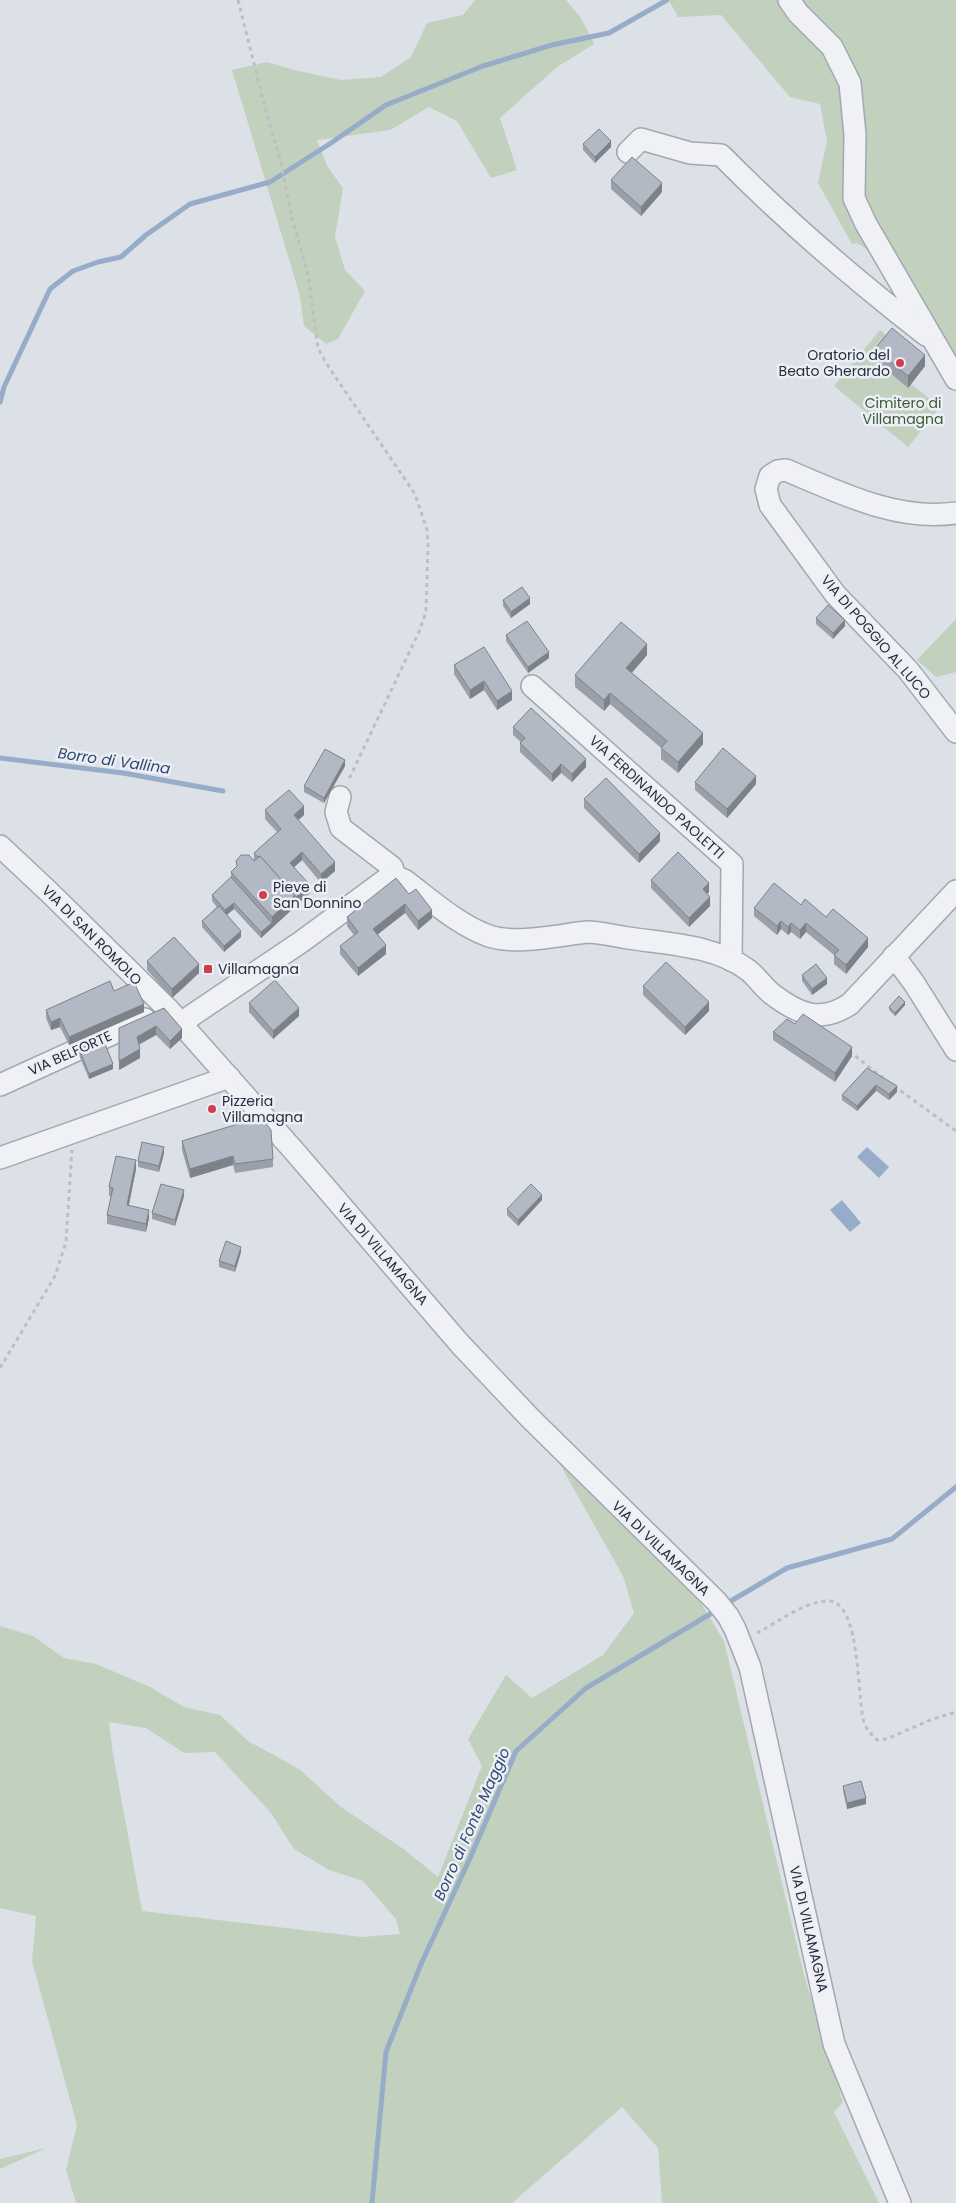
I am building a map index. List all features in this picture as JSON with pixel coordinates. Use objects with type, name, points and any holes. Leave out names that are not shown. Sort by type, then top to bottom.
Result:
[{"type":"street","points":[[789,0],[798,13],[832,47],[850,83],[855,135],[854,198],[866,224],[956,379]]},
{"type":"street","points":[[628,152],[641,138],[690,153],[721,155],[758,193],[863,287],[936,343]]},
{"type":"street","name":"VIA DI POGGIO AL LUCO","points":[[956,513],[944,515],[916,513],[861,502],[786,470],[778,471],[770,476],[766,489],[770,505],[835,594],[908,670],[956,732]]},
{"type":"street","name":"VIA FERDINANDO PAOLETTI","points":[[532,686],[732,864],[731,960]]},
{"type":"street","points":[[340,797],[336,812],[342,828],[392,867],[395,877]]},
{"type":"street","name":"VIA DI SAN ROMOLO","points":[[0,846],[168,1009],[182,1025]]},
{"type":"street","points":[[182,1025],[199,1011],[301,942],[388,878],[395,877],[404,880],[458,920],[490,936],[514,939],[591,932],[699,949],[731,960],[748,971],[771,994],[800,1012],[818,1016],[836,1014],[850,1004],[956,891]]},
{"type":"street","points":[[894,956],[914,983],[956,1050]]},
{"type":"street","name":"VIA BELFORTE","points":[[0,1084],[168,1009]]},
{"type":"street","name":"VIA DI VILLAMAGNA","points":[[182,1025],[466,1350],[600,1488],[722,1609],[741,1642],[750,1667],[834,2044],[900,2203]]},
{"type":"street","points":[[0,1158],[229,1077]]},
{"type":"path","points":[[238,0],[308,275],[318,348],[326,363],[415,494],[427,530],[426,612],[417,638],[340,797]]},
{"type":"path","points":[[842,1045],[901,1092],[956,1131]]},
{"type":"path","points":[[0,1368],[55,1276],[66,1242],[73,1133]]},
{"type":"path","points":[[741,1642],[812,1603],[828,1600],[836,1602],[845,1613],[858,1662],[864,1724],[877,1740],[887,1739],[930,1720],[956,1712]]},
{"type":"green space","points":[[475,0],[566,0],[581,18],[594,44],[557,67],[500,118],[517,170],[491,178],[457,121],[429,107],[390,130],[317,140],[327,166],[343,188],[335,237],[345,270],[365,291],[338,339],[326,344],[304,326],[300,296],[232,70],[267,62],[341,80],[381,77],[411,57],[427,23],[463,15]]},
{"type":"green space","points":[[669,0],[956,0],[956,361],[912,279],[857,243],[852,244],[818,183],[827,141],[820,104],[790,97],[721,15],[678,17]]},
{"type":"green space","name":"Cimitero di Villamagna","points":[[880,330],[892,339],[908,387],[911,384],[940,407],[908,447],[834,386]]},
{"type":"green space","points":[[956,619],[956,672],[936,677],[917,660]]},
{"type":"green space","points":[[557,1459],[699,1600],[724,1641],[804,1975],[843,2102],[834,2112],[879,2203],[662,2203],[658,2148],[622,2107],[512,2203],[76,2203],[66,2170],[77,2125],[32,1961],[36,1916],[0,1908],[0,1626],[33,1636],[64,1658],[96,1664],[150,1687],[184,1707],[220,1715],[248,1741],[299,1769],[341,1807],[405,1850],[438,1877],[482,1766],[468,1739],[506,1675],[532,1698],[603,1655],[634,1613],[623,1576]],"holes":[[[109,1722],[146,1728],[184,1753],[215,1752],[271,1813],[294,1849],[329,1870],[363,1881],[396,1919],[400,1934],[362,1937],[142,1911],[113,1754]]]},
{"type":"green space","points":[[46,2148],[0,2169],[0,2159]]},
{"type":"water","points":[[867,1147],[889,1167],[879,1178],[857,1157]]},
{"type":"water","points":[[842,1200],[861,1223],[850,1232],[830,1210]]},
{"type":"building","points":[[599,129],[611,141],[595,157],[583,144]]},
{"type":"building","points":[[632,157],[662,183],[641,207],[611,180]]},
{"type":"building","points":[[892,328],[925,355],[908,376],[875,349]]},
{"type":"building","points":[[522,587],[530,598],[511,612],[503,600]]},
{"type":"building","points":[[828,605],[845,620],[833,633],[816,618]]},
{"type":"building","points":[[527,621],[549,652],[528,667],[506,635]]},
{"type":"building","points":[[621,622],[647,644],[626,668],[703,733],[678,762],[661,748],[667,741],[610,693],[604,700],[575,675]]},
{"type":"building","points":[[484,647],[512,691],[497,701],[484,681],[470,690],[454,665]]},
{"type":"building","points":[[531,708],[586,759],[572,774],[561,764],[552,774],[520,743],[525,738],[513,727]]},
{"type":"building","points":[[723,748],[756,776],[727,809],[695,782]]},
{"type":"building","points":[[325,749],[345,760],[324,798],[304,786]]},
{"type":"building","points":[[606,778],[660,833],[639,854],[584,799]]},
{"type":"building","points":[[289,790],[304,806],[294,815],[335,862],[321,874],[302,852],[290,863],[310,885],[295,898],[295,895],[260,856],[258,857],[254,853],[281,829],[265,810]]},
{"type":"building","points":[[678,852],[709,883],[703,889],[710,897],[689,918],[651,880]]},
{"type":"building","name":"Pieve di San Donnino","points":[[241,855],[249,855],[254,861],[260,856],[295,895],[272,917],[231,872],[237,866],[236,861]]},
{"type":"building","points":[[231,877],[272,923],[261,932],[234,903],[225,910],[212,895]]},
{"type":"building","points":[[396,878],[409,894],[416,889],[432,910],[418,921],[405,904],[373,929],[386,945],[358,968],[340,946],[358,932],[347,917]]},
{"type":"building","points":[[774,883],[801,905],[805,899],[826,917],[833,909],[868,938],[846,965],[834,955],[839,950],[806,923],[800,930],[791,923],[788,927],[781,921],[777,926],[754,908]]},
{"type":"building","points":[[219,906],[241,931],[224,946],[202,921]]},
{"type":"building","points":[[174,937],[199,964],[172,989],[147,961]]},
{"type":"building","points":[[666,962],[709,1002],[685,1027],[643,986]]},
{"type":"building","points":[[816,964],[827,978],[812,989],[802,975]]},
{"type":"building","points":[[275,980],[299,1008],[273,1031],[249,1003]]},
{"type":"building","points":[[110,981],[114,991],[134,982],[144,1004],[69,1037],[60,1018],[51,1022],[46,1010]]},
{"type":"building","points":[[899,996],[905,1002],[895,1013],[889,1007]]},
{"type":"building","points":[[164,1008],[182,1029],[170,1041],[156,1026],[137,1037],[140,1049],[119,1061],[119,1028]]},
{"type":"building","points":[[803,1014],[852,1047],[835,1073],[773,1032],[787,1019],[795,1024]]},
{"type":"building","points":[[103,1039],[113,1064],[89,1074],[79,1049]]},
{"type":"building","points":[[867,1068],[897,1086],[889,1094],[876,1085],[857,1106],[842,1095]]},
{"type":"building","points":[[261,1117],[271,1130],[273,1159],[235,1164],[233,1156],[190,1169],[182,1141]]},
{"type":"building","points":[[142,1142],[164,1147],[159,1166],[138,1161]]},
{"type":"building","points":[[116,1156],[136,1160],[127,1205],[149,1210],[146,1224],[107,1215],[113,1188],[109,1187]]},
{"type":"building","points":[[161,1184],[184,1190],[175,1220],[152,1213]]},
{"type":"building","points":[[531,1184],[542,1195],[518,1220],[507,1209]]},
{"type":"building","points":[[226,1241],[241,1247],[235,1266],[219,1261]]},
{"type":"building","points":[[861,1781],[866,1798],[847,1803],[843,1786]]},
{"type":"waterway","points":[[0,402],[4,387],[50,289],[73,271],[98,262],[121,257],[146,235],[190,204],[270,182],[386,105],[483,66],[552,45],[609,33],[667,0]]},
{"type":"waterway","name":"Borro di Vallina","points":[[0,758],[123,773],[223,791]]},
{"type":"waterway","name":"Borro di Fonte Maggio","points":[[724,1605],[787,1568],[892,1539],[956,1487]]},
{"type":"waterway","name":"Borro di Fonte Maggio","points":[[372,2203],[386,2052],[421,1964],[471,1856],[516,1751],[586,1688],[717,1610]]},
{"type":"place","name":"Oratorio del Beato Gherardo","points":[[900,363]]},
{"type":"place","name":"Pieve di San Donnino","points":[[263,895]]},
{"type":"place","name":"Villamagna","points":[[208,969]]},
{"type":"place","name":"Pizzeria Villamagna","points":[[212,1109]]}]
